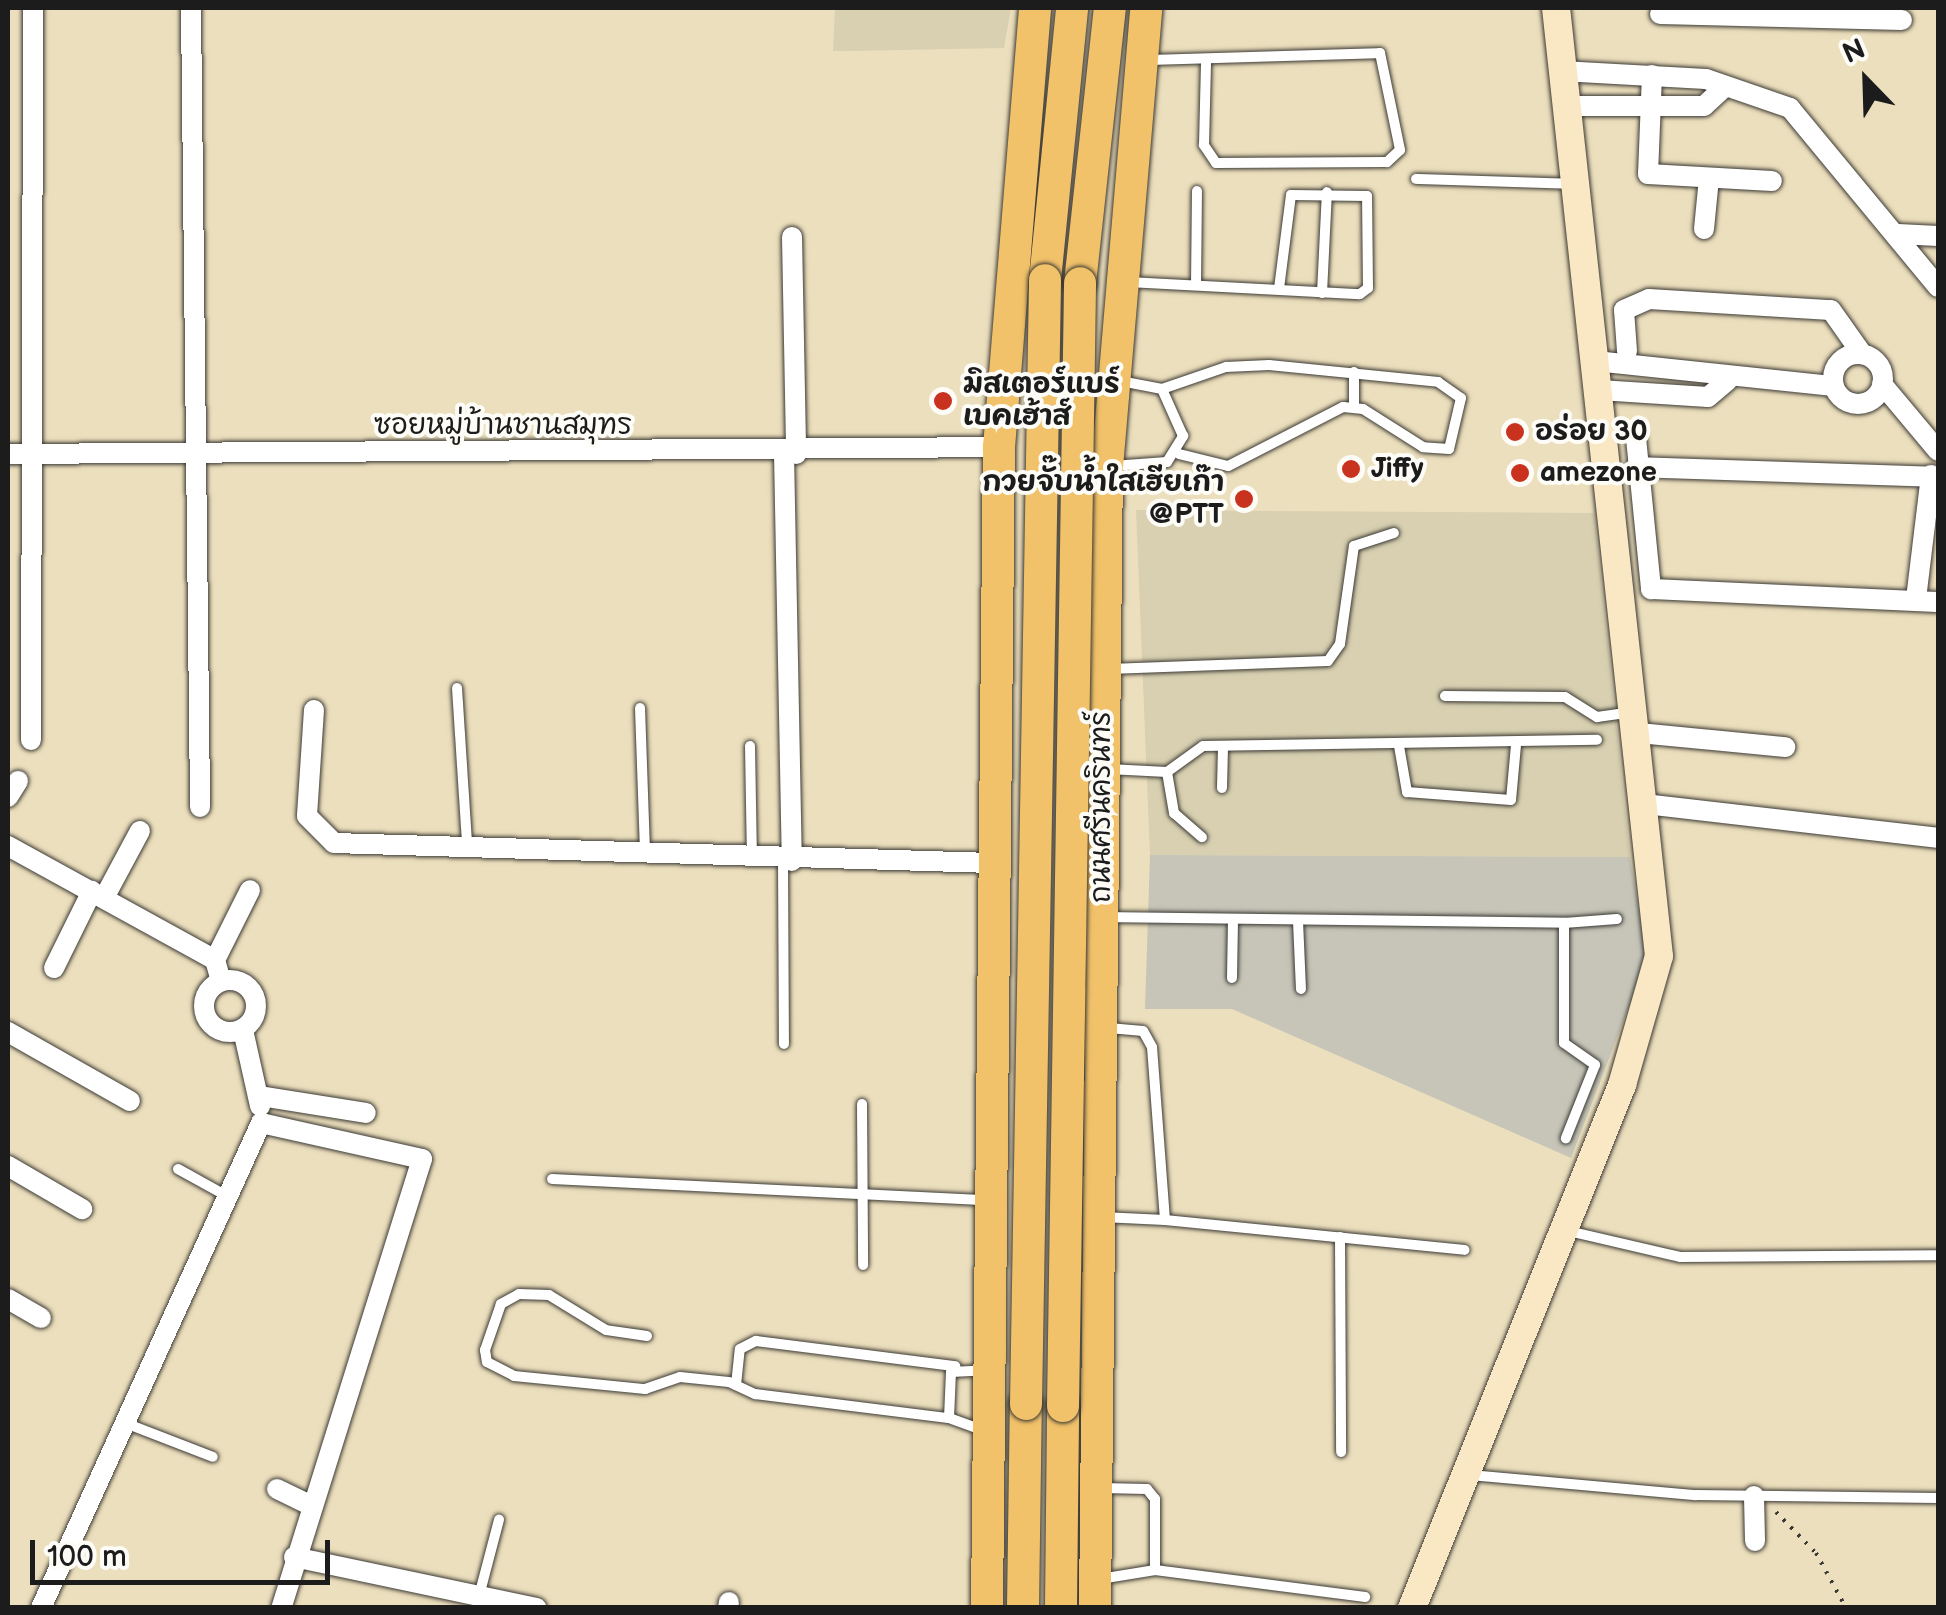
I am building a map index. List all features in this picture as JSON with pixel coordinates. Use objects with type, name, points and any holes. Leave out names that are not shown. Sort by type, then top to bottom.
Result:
[{"type":"main road","points":[[986,1608],[999,447],[1035,8]]},
{"type":"main road","points":[[1024,1608],[1046,280],[1072,8]]},
{"type":"main road","name":"ถนนศรีนครินทร์","points":[[1060,1608],[1080,283],[1110,8]]},
{"type":"main road","name":"ถนนศรีนครินทร์","points":[[1095,1593],[1106,467],[1116,281],[1146,8]]},
{"type":"main road","points":[[996,719],[1018,754],[1051,768],[1084,751],[1102,717]]},
{"type":"main road","points":[[993,996],[1016,962],[1050,948],[1079,959],[1100,1011]]},
{"type":"street","points":[[31,740],[33,8]]},
{"type":"street","points":[[190,8],[199,454],[200,807]]},
{"type":"street","points":[[1412,1608],[1655,988],[1646,804],[1572,184],[1556,8]]},
{"type":"street","points":[[1660,14],[1771,12],[1902,20]]},
{"type":"street","points":[[1561,71],[1706,78],[1720,90],[1790,108],[1938,287]]},
{"type":"street","points":[[1652,75],[1648,174],[1772,181]]},
{"type":"street","points":[[1564,106],[1704,106],[1720,90]]},
{"type":"street","points":[[1704,229],[1708,178]]},
{"type":"street","points":[[1898,234],[1938,236]]},
{"type":"street","points":[[788,861],[792,237]]},
{"type":"street","points":[[1626,350],[1624,310],[1649,299],[1831,310],[1862,354],[1876,362],[1882,384],[1938,451]]},
{"type":"street","points":[[1834,386],[1842,359],[1862,354]]},
{"type":"street","points":[[1595,361],[1706,369],[1727,381],[1834,386],[1859,404],[1882,384]]},
{"type":"street","points":[[1598,390],[1708,397],[1727,381]]},
{"type":"street","points":[[1636,438],[1651,589],[1938,602]]},
{"type":"street","name":"ซอยหมู่บ้านชานสมุทร","points":[[8,454],[790,454],[999,447]]},
{"type":"street","points":[[1636,467],[1935,476],[1916,599]]},
{"type":"street","points":[[314,710],[307,816],[316,835],[334,843],[467,844],[788,861],[994,863]]},
{"type":"street","points":[[1637,722],[1785,747]]},
{"type":"street","points":[[1646,804],[1938,838]]},
{"type":"street","points":[[54,968],[140,832]]},
{"type":"street","points":[[8,846],[98,894],[252,990],[256,1012],[243,1030]]},
{"type":"street","points":[[243,1030],[219,1030],[204,1012],[250,890]]},
{"type":"street","points":[[41,1608],[261,1123],[260,1096],[243,1030]]},
{"type":"street","points":[[8,1032],[130,1101]]},
{"type":"street","points":[[260,1096],[366,1113]]},
{"type":"street","points":[[261,1123],[422,1159],[310,1505],[281,1608]]},
{"type":"street","points":[[8,1166],[82,1208]]},
{"type":"street","points":[[8,1299],[41,1318]]},
{"type":"street","points":[[277,1489],[310,1505]]},
{"type":"street","points":[[1755,1541],[1759,1496]]},
{"type":"street","points":[[294,1557],[537,1608]]},
{"type":"lane","points":[[1139,60],[1206,62],[1380,53],[1400,150],[1387,162],[1216,164],[1204,145],[1206,62]]},
{"type":"lane","points":[[1416,179],[1572,184]]},
{"type":"lane","points":[[1196,285],[1198,191]]},
{"type":"lane","points":[[1116,281],[1322,292],[1368,288],[1367,196],[1327,192],[1286,201],[1279,289]]},
{"type":"lane","points":[[1322,292],[1327,192]]},
{"type":"lane","points":[[1106,467],[1178,454],[1228,466],[1326,410],[1354,408],[1423,447],[1456,441],[1460,398],[1451,386],[1354,372],[1226,367],[1162,389],[1110,380]]},
{"type":"lane","points":[[1354,372],[1354,408]]},
{"type":"lane","points":[[1162,389],[1177,410],[1178,454]]},
{"type":"lane","points":[[1103,669],[1328,661],[1340,644],[1354,546],[1394,534]]},
{"type":"lane","points":[[457,688],[467,844]]},
{"type":"lane","points":[[1445,696],[1566,697],[1597,717],[1637,722]]},
{"type":"lane","points":[[640,708],[645,854]]},
{"type":"lane","points":[[1102,769],[1167,772],[1190,752],[1224,746],[1516,745],[1597,740]]},
{"type":"lane","points":[[1399,746],[1407,792],[1511,800],[1516,745]]},
{"type":"lane","points":[[750,746],[752,859]]},
{"type":"lane","points":[[1222,788],[1224,746]]},
{"type":"lane","points":[[1167,772],[1174,813],[1202,837]]},
{"type":"lane","points":[[784,1044],[788,861]]},
{"type":"lane","points":[[1101,917],[1564,923],[1617,920]]},
{"type":"lane","points":[[1232,978],[1234,919]]},
{"type":"lane","points":[[1298,921],[1301,989]]},
{"type":"lane","points":[[1564,923],[1564,1043],[1595,1065],[1566,1138]]},
{"type":"lane","points":[[1100,1011],[1143,1031],[1152,1047],[1165,1220]]},
{"type":"lane","points":[[862,1104],[863,1266]]},
{"type":"lane","points":[[178,1170],[227,1196]]},
{"type":"lane","points":[[552,1179],[991,1201]]},
{"type":"lane","points":[[1098,1217],[1165,1220],[1464,1250]]},
{"type":"lane","points":[[1563,1230],[1680,1257],[1938,1255]]},
{"type":"lane","points":[[1340,1237],[1341,1452]]},
{"type":"lane","points":[[648,1336],[606,1330],[549,1295],[519,1294],[501,1304],[485,1350],[487,1362],[514,1376],[645,1389],[680,1377],[949,1418],[988,1430]]},
{"type":"lane","points":[[736,1385],[740,1349],[756,1342],[989,1370]]},
{"type":"lane","points":[[949,1418],[955,1366]]},
{"type":"lane","points":[[124,1423],[213,1458]]},
{"type":"lane","points":[[1462,1474],[1696,1496],[1938,1498]]},
{"type":"lane","points":[[1095,1488],[1148,1489],[1155,1498],[1154,1570]]},
{"type":"lane","points":[[479,1596],[499,1520]]},
{"type":"lane","points":[[1095,1593],[1154,1570],[1364,1597]]},
{"type":"path","points":[[1759,1496],[1816,1553],[1846,1608]]},
{"type":"shaded area","points":[[835,8],[1011,8],[1004,48],[833,51]]},
{"type":"shaded area","points":[[1136,510],[1594,513],[1630,857],[1150,855]]},
{"type":"shaded area","points":[[1150,855],[1630,857],[1647,959],[1571,1158],[1232,1009],[1145,1009]]},
{"type":"place","name":"มิสเตอร์แบร์ เบคเฮ้าส์","points":[[943,401]]},
{"type":"place","name":"อร่อย 30","points":[[1515,432]]},
{"type":"place","name":"Jiffy","points":[[1351,469]]},
{"type":"place","name":"amezone","points":[[1520,473]]},
{"type":"place","name":"กวยจั๊บน้ำใสเฮียเก๊า @PTT","points":[[1244,499]]}]
